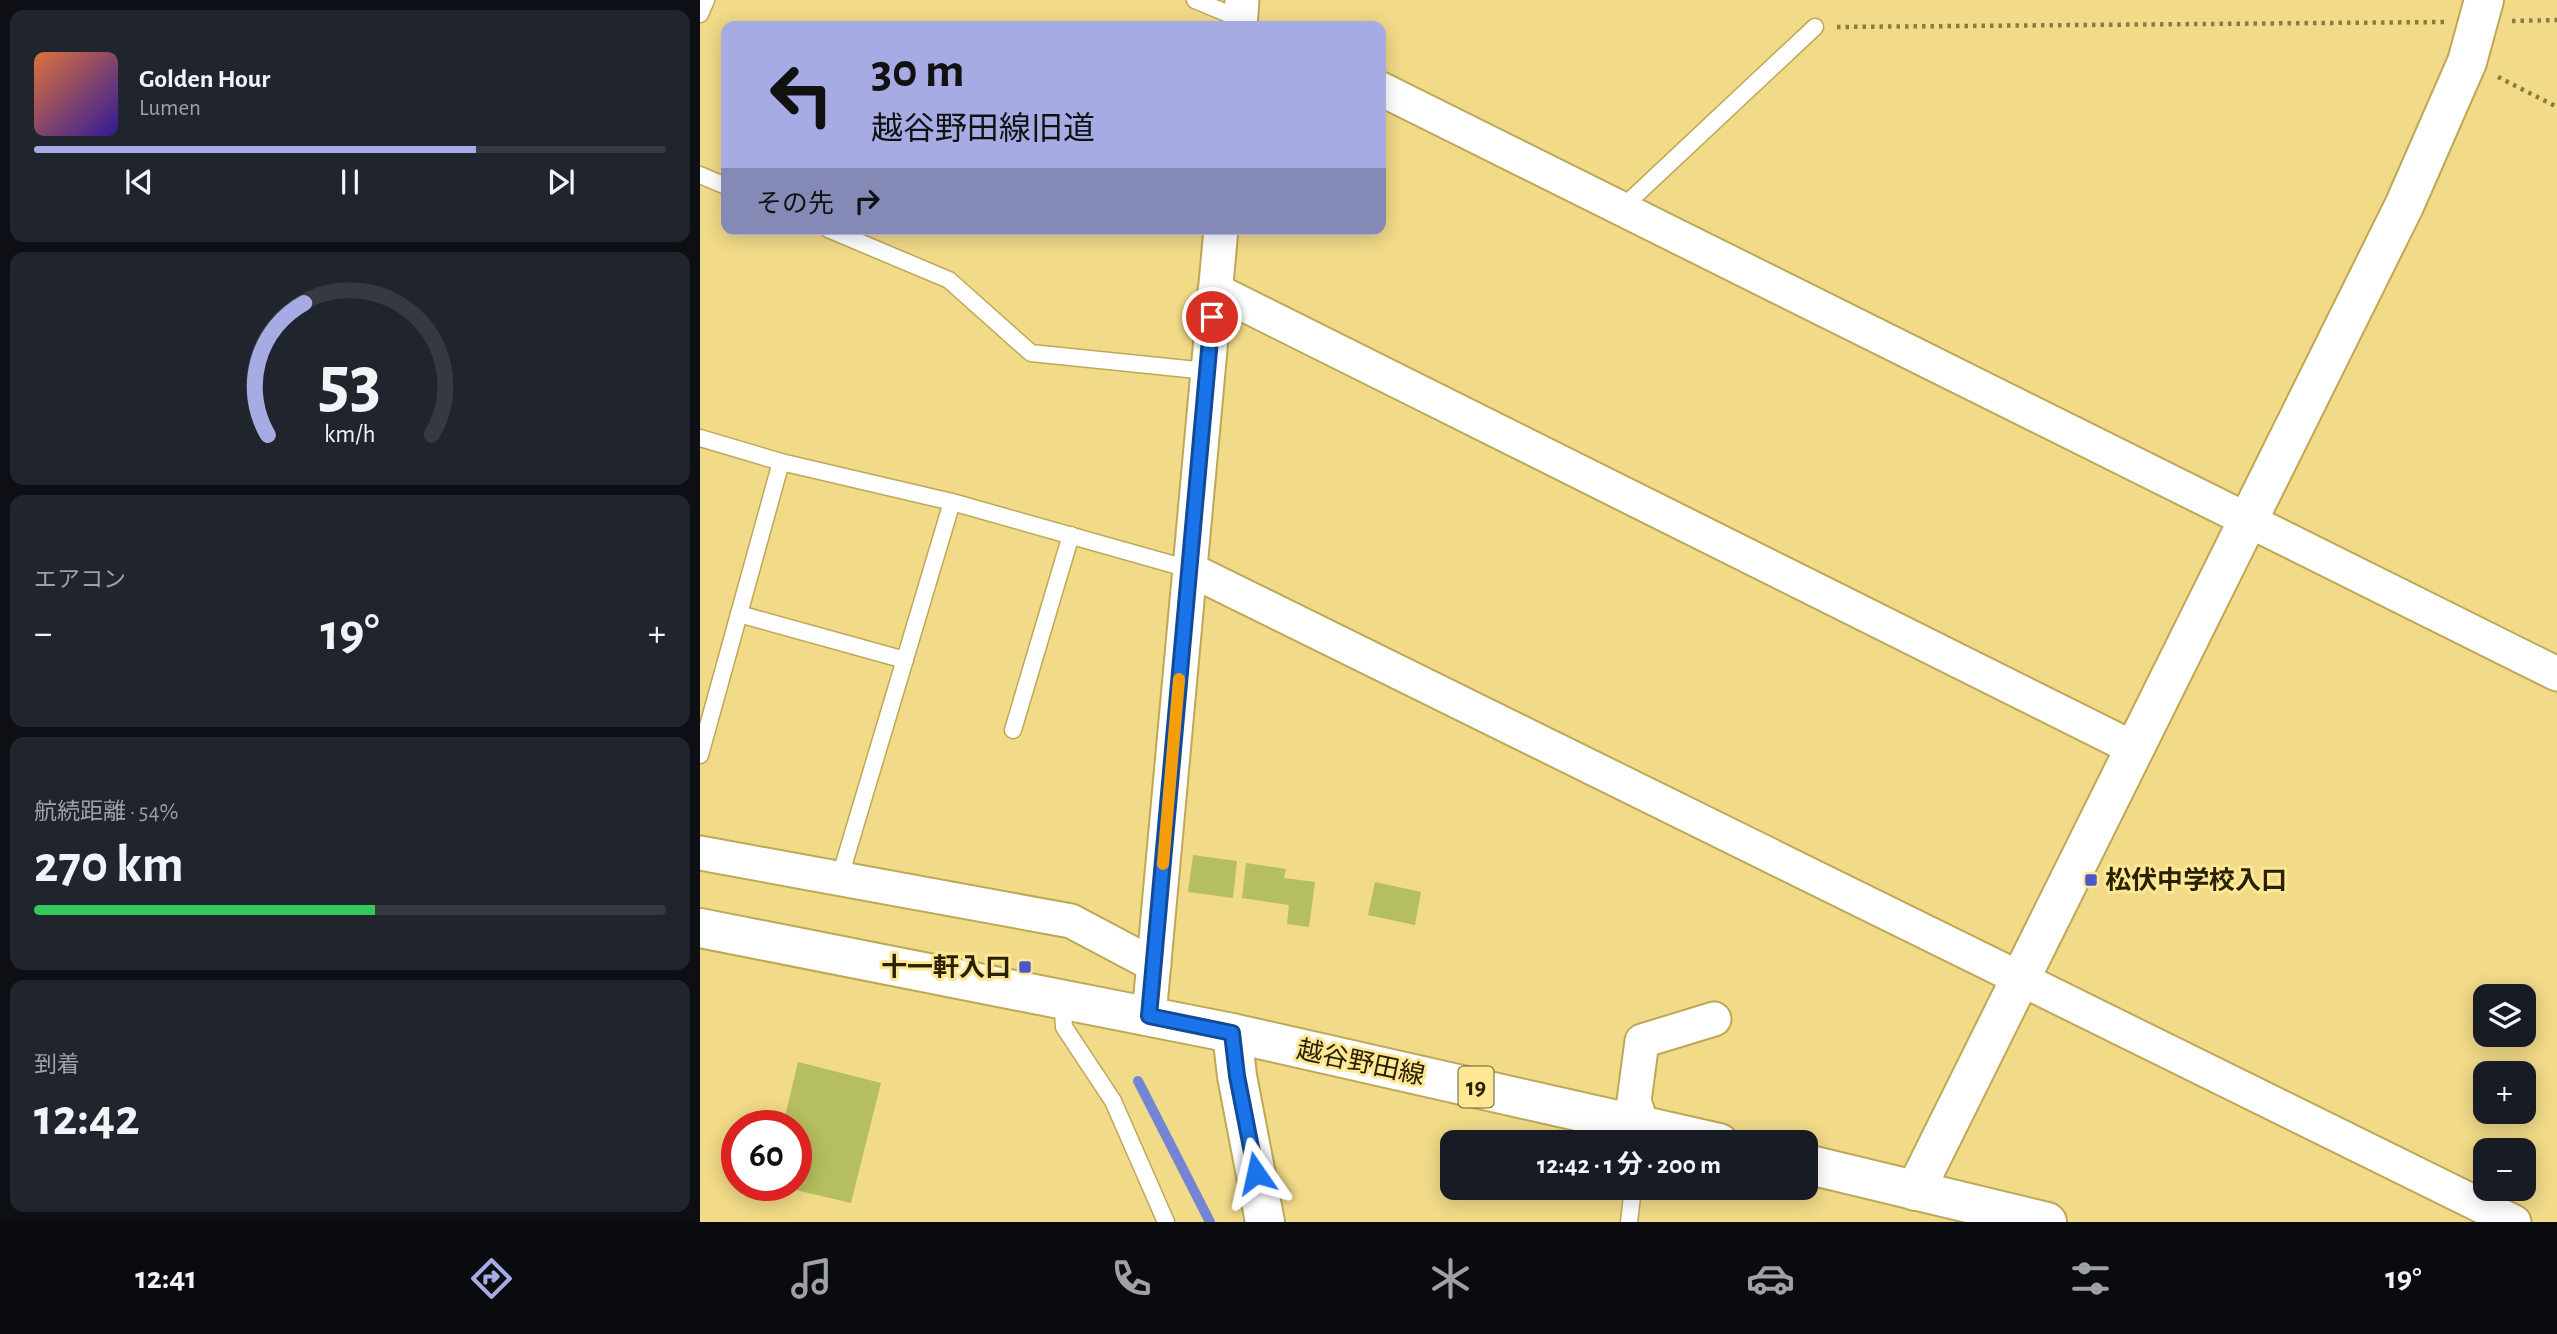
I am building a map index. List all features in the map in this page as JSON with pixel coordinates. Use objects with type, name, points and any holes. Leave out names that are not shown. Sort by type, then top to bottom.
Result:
[{"type":"street","points":[[1915,1191],[2404,206],[2467,62],[2482,11]]},
{"type":"street","points":[[1386,91],[2557,674]]},
{"type":"street","points":[[1149,1016],[1220,235]]},
{"type":"street","points":[[1215,290],[2135,749]]},
{"type":"street","points":[[1189,569],[2514,1222]]},
{"type":"street","points":[[700,853],[1071,921],[1154,965]]},
{"type":"street","name":"越谷野田線","points":[[700,929],[1232,1033],[1628,1130]]},
{"type":"street","points":[[1639,1130],[1634,1101],[1642,1041],[1714,1019]]},
{"type":"street","points":[[1232,1033],[1237,1076],[1265,1222]]},
{"type":"street","points":[[1818,1167],[2048,1222]]},
{"type":"lane","points":[[700,14],[706,0]]},
{"type":"lane","points":[[1195,0],[1244,18]]},
{"type":"lane","points":[[1622,208],[1815,27]]},
{"type":"lane","points":[[700,175],[721,184]]},
{"type":"lane","points":[[842,235],[949,280],[1031,353],[1207,371]]},
{"type":"lane","points":[[700,438],[781,462],[952,502],[1189,569]]},
{"type":"lane","points":[[700,755],[781,462]]},
{"type":"lane","points":[[839,880],[952,502]]},
{"type":"lane","points":[[1013,730],[1071,536]]},
{"type":"lane","points":[[739,614],[905,660]]},
{"type":"lane","points":[[1062,999],[1064,1027],[1113,1101],[1166,1222]]},
{"type":"lane","points":[[1629,1222],[1632,1200]]},
{"type":"path","points":[[1815,27],[2482,11],[2557,20]]},
{"type":"path","points":[[2467,62],[2557,107]]},
{"type":"building","points":[[1193,855],[1237,861],[1233,898],[1188,892]]},
{"type":"building","points":[[1246,863],[1286,869],[1284,878],[1315,882],[1309,927],[1287,924],[1289,905],[1242,898]]},
{"type":"building","points":[[1375,882],[1421,892],[1415,925],[1368,915]]},
{"type":"building","points":[[798,1062],[881,1083],[851,1203],[812,1194],[812,1110],[787,1110]]},
{"type":"waterway","points":[[1138,1081],[1210,1222]]},
{"type":"slow traffic","points":[[1163,864],[1179,679]]},
{"type":"place","name":"松伏中学校入口","points":[[2091,880]]},
{"type":"place","name":"十一軒入口","points":[[1025,967]]},
{"type":"route","points":[[1212,317],[1149,1016],[1232,1033],[1237,1076],[1256,1173]]}]
